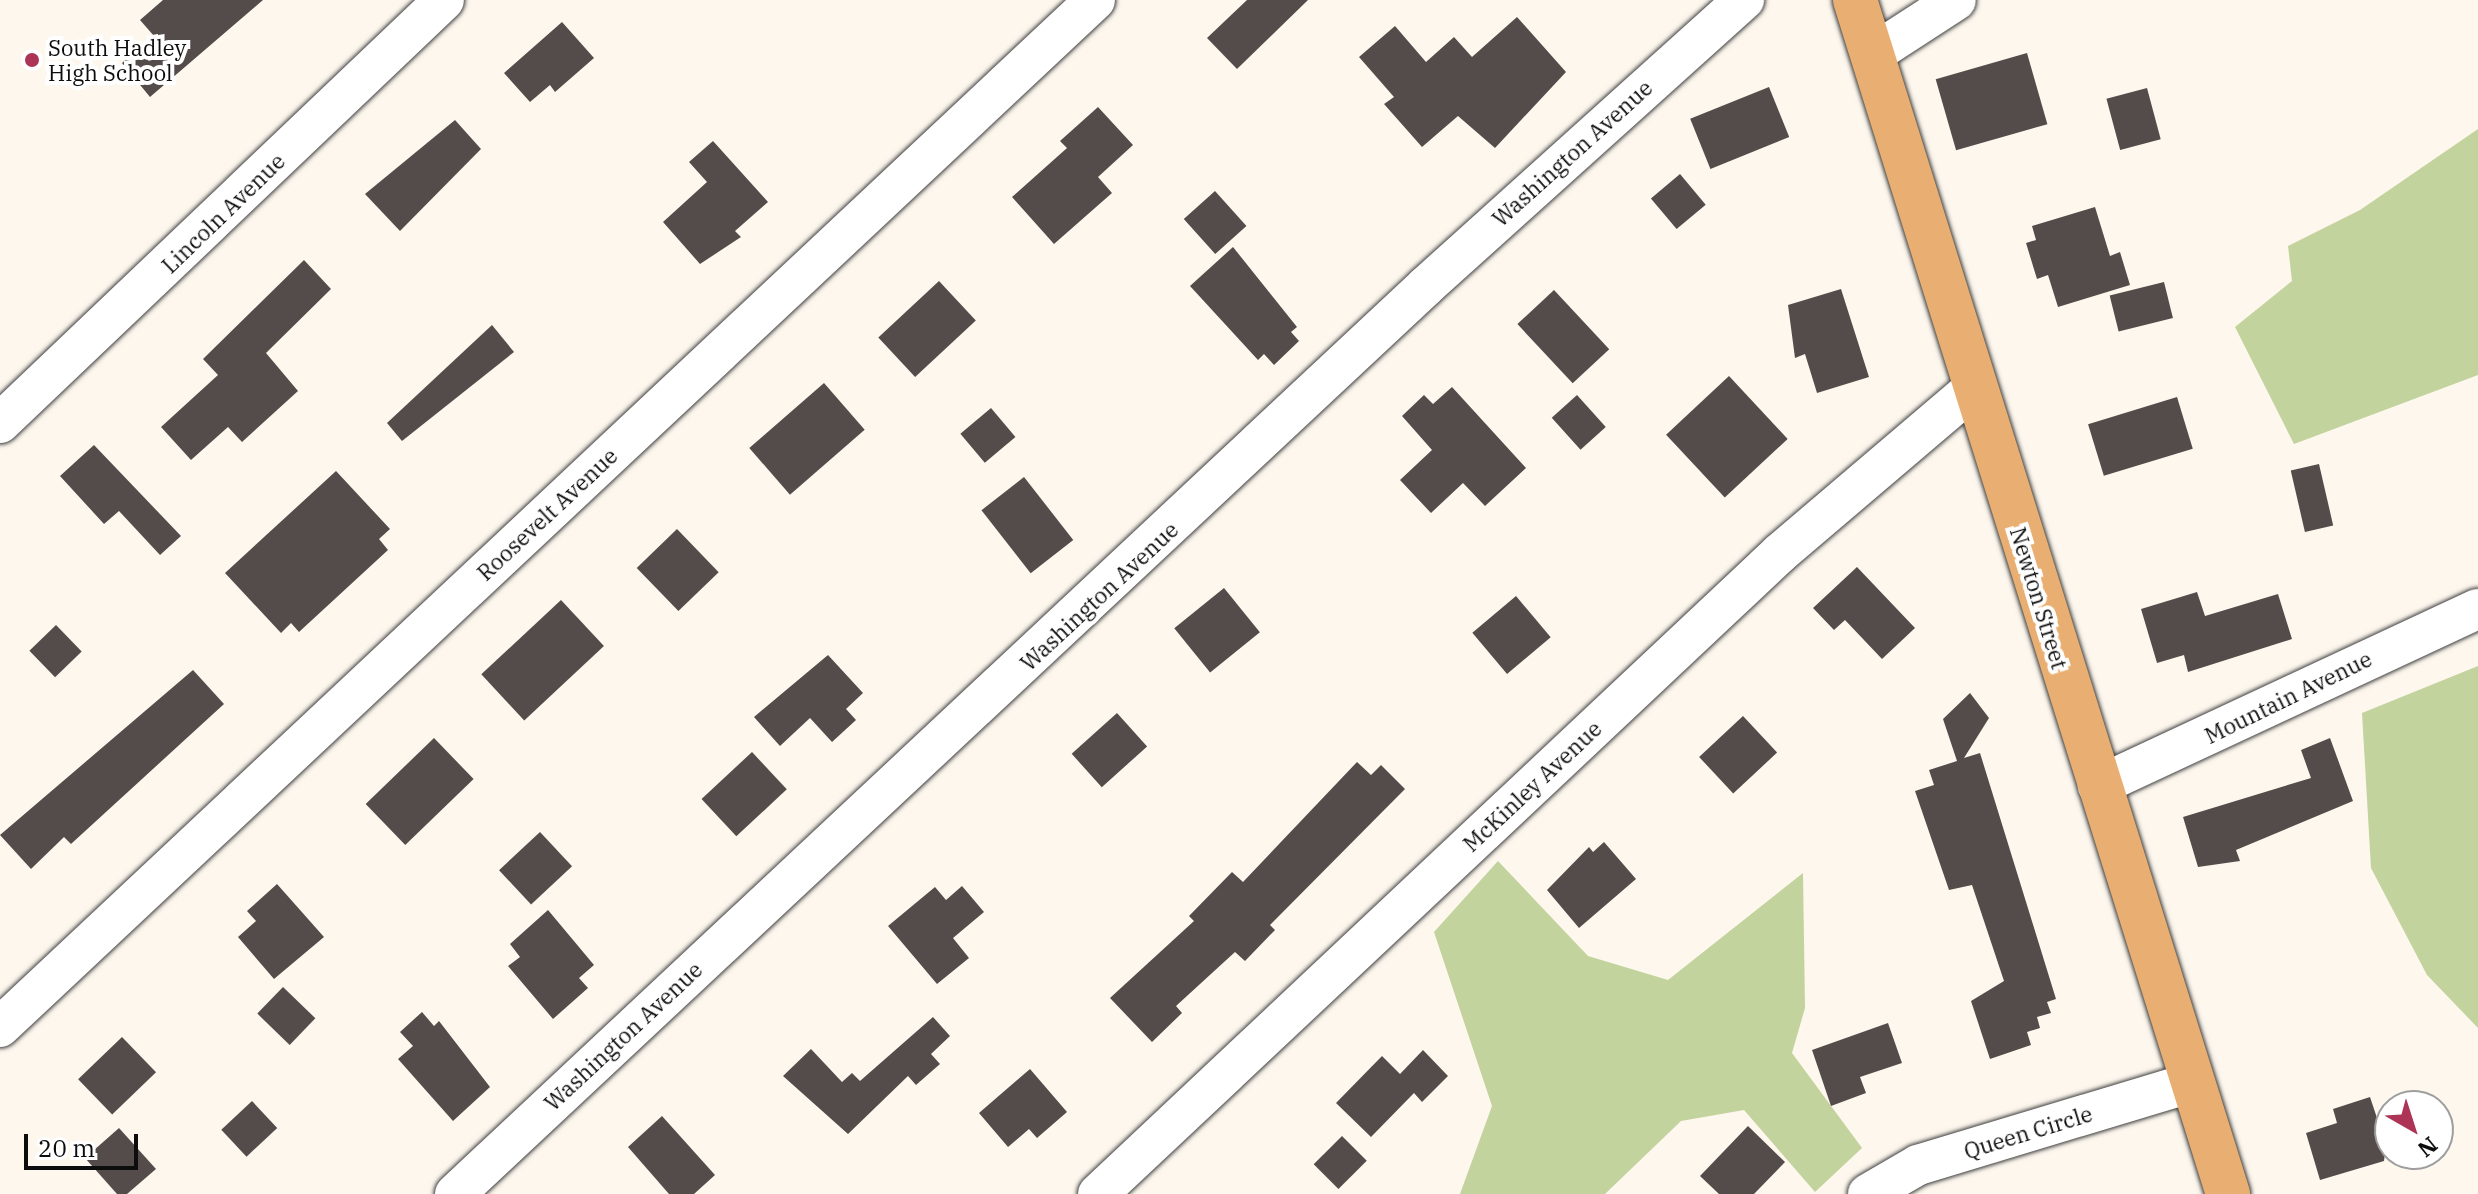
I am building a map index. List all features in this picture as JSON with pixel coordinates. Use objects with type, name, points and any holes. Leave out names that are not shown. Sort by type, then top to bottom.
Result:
[{"type":"main road","name":"Newton Street","points":[[1855,0],[1876,52],[1974,388],[2228,1194]]},
{"type":"street","name":"Lincoln Avenue","points":[[0,423],[444,0]]},
{"type":"street","name":"Roosevelt Avenue","points":[[0,1027],[1095,0]]},
{"type":"street","name":"Washington Avenue","points":[[455,1194],[1437,275],[1744,0]]},
{"type":"street","points":[[1876,52],[1956,0]]},
{"type":"street","name":"McKinley Avenue","points":[[1098,1194],[1780,553],[1974,388]]},
{"type":"street","name":"Mountain Avenue","points":[[2098,786],[2478,609]]},
{"type":"street","name":"Queen Circle","points":[[1868,1194],[1918,1165],[2193,1082]]},
{"type":"green space","points":[[2478,129],[2478,375],[2294,444],[2235,327],[2292,281],[2288,246],[2360,210]]},
{"type":"green space","points":[[2478,666],[2478,1028],[2427,975],[2371,868],[2362,713]]},
{"type":"green space","points":[[1498,861],[1588,956],[1668,980],[1803,873],[1805,1008],[1792,1053],[1862,1148],[1815,1192],[1744,1110],[1681,1121],[1605,1194],[1460,1194],[1492,1106],[1434,932]]},
{"type":"building","points":[[163,0],[263,0],[150,97],[122,63],[154,36],[140,20]]},
{"type":"building","points":[[1247,0],[1308,0],[1237,69],[1207,38]]},
{"type":"building","points":[[1517,17],[1566,72],[1495,148],[1458,116],[1422,147],[1384,104],[1394,97],[1359,57],[1395,26],[1426,62],[1454,37],[1472,57]]},
{"type":"building","points":[[562,22],[594,58],[555,92],[550,85],[530,102],[504,73]]},
{"type":"building","points":[[2027,53],[2047,124],[1956,150],[1936,79]]},
{"type":"building","points":[[1769,87],[1789,137],[1710,169],[1690,119]]},
{"type":"building","points":[[2147,88],[2161,139],[2120,150],[2106,99]]},
{"type":"building","points":[[1098,107],[1133,145],[1098,177],[1112,193],[1054,244],[1012,197],[1067,148],[1060,141]]},
{"type":"building","points":[[455,120],[481,149],[400,231],[365,194]]},
{"type":"building","points":[[713,141],[768,202],[735,231],[741,237],[700,264],[663,222],[707,182],[689,162]]},
{"type":"building","points":[[1680,174],[1706,205],[1677,229],[1651,198]]},
{"type":"building","points":[[1215,191],[1246,226],[1215,254],[1184,219]]},
{"type":"building","points":[[2095,207],[2110,256],[2120,252],[2130,285],[2058,307],[2048,275],[2037,279],[2026,243],[2036,240],[2032,226]]},
{"type":"building","points":[[1233,247],[1297,327],[1291,332],[1299,341],[1274,365],[1264,354],[1258,360],[1190,286]]},
{"type":"building","points":[[304,260],[331,289],[266,353],[298,391],[242,442],[228,427],[191,460],[161,427],[218,375],[203,359]]},
{"type":"building","points":[[939,281],[976,320],[915,377],[878,338]]},
{"type":"building","points":[[2164,282],[2173,318],[2119,331],[2110,296]]},
{"type":"building","points":[[1841,289],[1869,377],[1817,393],[1805,354],[1795,358],[1788,305]]},
{"type":"building","points":[[1554,290],[1609,349],[1573,383],[1517,324]]},
{"type":"building","points":[[492,325],[514,352],[402,441],[387,423]]},
{"type":"building","points":[[1729,376],[1788,439],[1725,498],[1666,435]]},
{"type":"building","points":[[824,383],[865,430],[790,495],[749,448]]},
{"type":"building","points":[[1452,387],[1526,468],[1485,506],[1463,483],[1431,513],[1400,480],[1432,450],[1402,416],[1424,395],[1433,404]]},
{"type":"building","points":[[1577,395],[1606,427],[1581,450],[1552,418]]},
{"type":"building","points":[[2177,397],[2193,449],[2104,476],[2088,424]]},
{"type":"building","points":[[991,408],[1015,437],[985,463],[960,434]]},
{"type":"building","points":[[94,445],[181,536],[160,555],[119,511],[104,524],[60,476]]},
{"type":"building","points":[[2319,464],[2333,525],[2305,532],[2291,471]]},
{"type":"building","points":[[336,471],[390,529],[379,539],[388,550],[299,632],[291,623],[281,633],[225,573]]},
{"type":"building","points":[[1024,477],[1073,540],[1031,573],[981,510]]},
{"type":"building","points":[[677,529],[719,572],[678,611],[637,568]]},
{"type":"building","points":[[1857,567],[1915,628],[1882,659],[1845,620],[1834,630],[1813,608]]},
{"type":"building","points":[[1224,588],[1260,632],[1210,673],[1174,628]]},
{"type":"building","points":[[2197,592],[2205,616],[2278,594],[2292,639],[2188,672],[2184,655],[2157,663],[2141,609]]},
{"type":"building","points":[[1516,596],[1551,637],[1507,674],[1472,633]]},
{"type":"building","points":[[561,600],[604,646],[524,720],[481,674]]},
{"type":"building","points":[[56,625],[82,652],[55,677],[29,651]]},
{"type":"building","points":[[828,655],[863,693],[846,709],[856,720],[832,742],[810,718],[780,746],[754,717]]},
{"type":"building","points":[[193,670],[224,704],[71,844],[64,837],[31,869],[0,835]]},
{"type":"building","points":[[1970,693],[1989,718],[1964,758],[1980,753],[2056,999],[2047,1002],[2051,1013],[2037,1017],[2040,1028],[2027,1032],[2031,1045],[1990,1059],[1971,1001],[2004,981],[1972,885],[1949,890],[1915,791],[1934,785],[1929,770],[1957,761],[1943,719]]},
{"type":"building","points":[[1117,713],[1147,746],[1102,787],[1072,754]]},
{"type":"building","points":[[1743,716],[1777,753],[1733,793],[1699,757]]},
{"type":"building","points":[[434,738],[474,779],[405,845],[366,804]]},
{"type":"building","points":[[2330,738],[2353,801],[2236,850],[2240,861],[2198,867],[2183,817],[2311,778],[2301,750]]},
{"type":"building","points":[[752,752],[787,789],[736,836],[702,799]]},
{"type":"building","points":[[1357,762],[1371,775],[1381,765],[1405,789],[1270,925],[1275,930],[1245,961],[1235,952],[1176,1006],[1182,1013],[1152,1042],[1110,998],[1194,921],[1189,916],[1232,872],[1243,882]]},
{"type":"building","points":[[540,832],[572,866],[531,905],[499,870]]},
{"type":"building","points":[[1604,842],[1636,879],[1579,928],[1547,890],[1589,847],[1593,852]]},
{"type":"building","points":[[277,884],[324,937],[274,979],[238,937],[256,921],[247,911]]},
{"type":"building","points":[[962,886],[984,912],[953,938],[969,958],[937,984],[888,926],[935,887],[946,900]]},
{"type":"building","points":[[548,910],[594,965],[579,978],[588,988],[553,1019],[508,966],[520,957],[510,944]]},
{"type":"building","points":[[283,987],[315,1018],[290,1045],[257,1014]]},
{"type":"building","points":[[422,1012],[434,1026],[439,1021],[490,1087],[453,1121],[398,1059],[413,1046],[400,1032]]},
{"type":"building","points":[[933,1017],[950,1036],[931,1054],[940,1064],[916,1085],[908,1076],[848,1134],[783,1076],[811,1049],[842,1082],[852,1073],[860,1081]]},
{"type":"building","points":[[1888,1023],[1902,1063],[1860,1077],[1866,1093],[1831,1106],[1812,1050]]},
{"type":"building","points":[[122,1037],[156,1072],[112,1115],[78,1079]]},
{"type":"building","points":[[1423,1050],[1448,1076],[1422,1102],[1414,1093],[1371,1137],[1336,1103],[1382,1056],[1400,1074]]},
{"type":"building","points":[[1030,1069],[1067,1112],[1037,1138],[1029,1129],[1008,1147],[979,1113]]},
{"type":"building","points":[[2370,1097],[2374,1109],[2374,1164],[2320,1180],[2306,1133],[2337,1123],[2333,1109]]},
{"type":"building","points":[[252,1101],[277,1128],[247,1157],[221,1130]]},
{"type":"building","points":[[662,1116],[715,1175],[694,1194],[669,1194],[628,1147]]},
{"type":"building","points":[[1748,1126],[1785,1162],[1754,1194],[1719,1194],[1700,1176]]},
{"type":"building","points":[[119,1128],[156,1169],[127,1194],[117,1194],[85,1158]]},
{"type":"building","points":[[1342,1136],[1367,1161],[1338,1189],[1314,1164]]},
{"type":"place","name":"South Hadley High School","points":[[32,60]]}]
